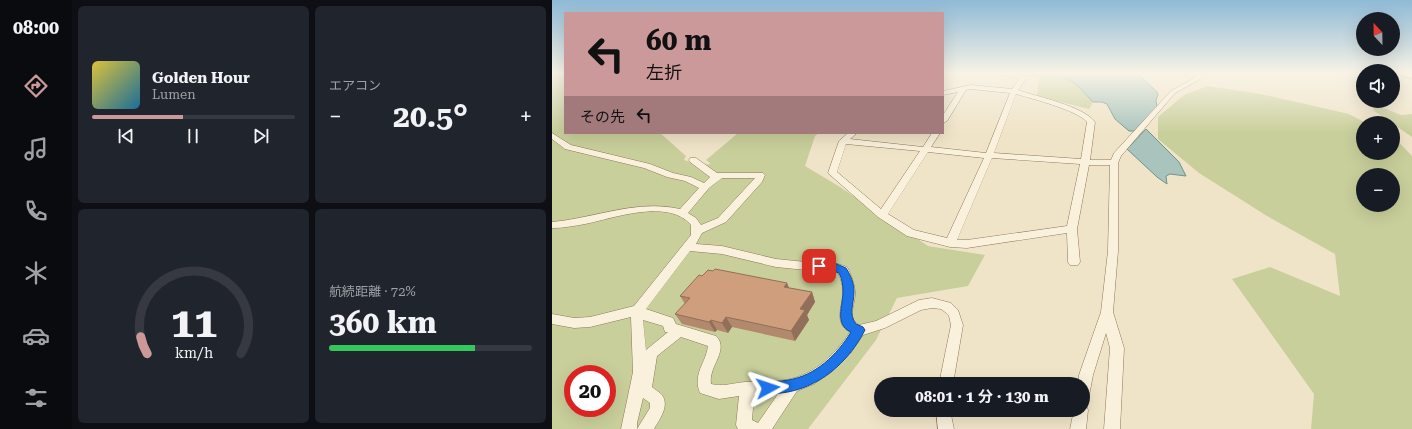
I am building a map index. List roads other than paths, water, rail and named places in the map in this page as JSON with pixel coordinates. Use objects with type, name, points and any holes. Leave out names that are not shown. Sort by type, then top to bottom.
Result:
[{"type":"street","points":[[944,119],[960,93]]},
{"type":"street","points":[[950,244],[989,155],[1013,93]]},
{"type":"street","points":[[1020,93],[1076,111],[1087,117],[1091,122],[1072,229],[1074,262]]},
{"type":"street","points":[[1086,377],[1107,312],[1113,251],[1114,163],[1117,155],[1172,93]]},
{"type":"street","points":[[852,134],[844,141],[832,173],[882,215],[911,233],[950,244],[967,244],[1072,229]]},
{"type":"street","points":[[882,215],[935,134]]},
{"type":"street","points":[[552,135],[568,147],[647,166],[670,175],[688,179],[698,185],[706,186]]},
{"type":"street","points":[[844,141],[926,150],[1114,163]]},
{"type":"street","points":[[693,160],[716,177]]},
{"type":"street","points":[[683,212],[716,177],[722,175],[760,175],[759,180],[722,220],[698,231]]},
{"type":"street","points":[[552,225],[561,225],[594,219],[631,210],[666,209],[683,212],[696,224],[698,231],[696,236],[638,310],[636,320],[640,356],[640,380],[629,423],[629,429]]},
{"type":"street","points":[[688,247],[722,250],[776,263],[806,266],[832,266],[843,270],[848,280],[849,292],[846,315],[847,322],[852,327],[859,330],[877,326],[904,311],[925,303],[941,304],[949,307],[956,318],[957,325],[947,377]]},
{"type":"street","points":[[638,310],[644,315],[669,322],[670,328],[711,340],[715,344],[715,348],[705,371],[703,381],[705,388],[712,392],[723,393],[740,389],[768,388],[802,383],[832,365],[852,342],[859,330]]},
{"type":"street","points":[[552,319],[574,323],[590,322],[638,310]]},
{"type":"street","points":[[1107,312],[1117,348],[1112,429]]},
{"type":"street","points":[[640,356],[654,342],[676,330]]},
{"type":"street","points":[[645,429],[657,410],[657,400],[647,392],[645,387],[651,353],[676,330]]},
{"type":"street","points":[[763,429],[793,385]]},
{"type":"street","points":[[747,389],[744,425],[755,429]]},
{"type":"street","points":[[944,417],[946,429]]},
{"type":"street","points":[[1078,429],[1080,417]]},
{"type":"water","points":[[1085,93],[1157,93],[1158,95],[1156,100],[1157,107],[1134,131],[1129,131],[1115,119],[1107,104],[1102,102],[1093,102]]},
{"type":"water","points":[[1146,129],[1179,162],[1186,176],[1170,174],[1166,176],[1167,184],[1157,177],[1127,149]]}]
